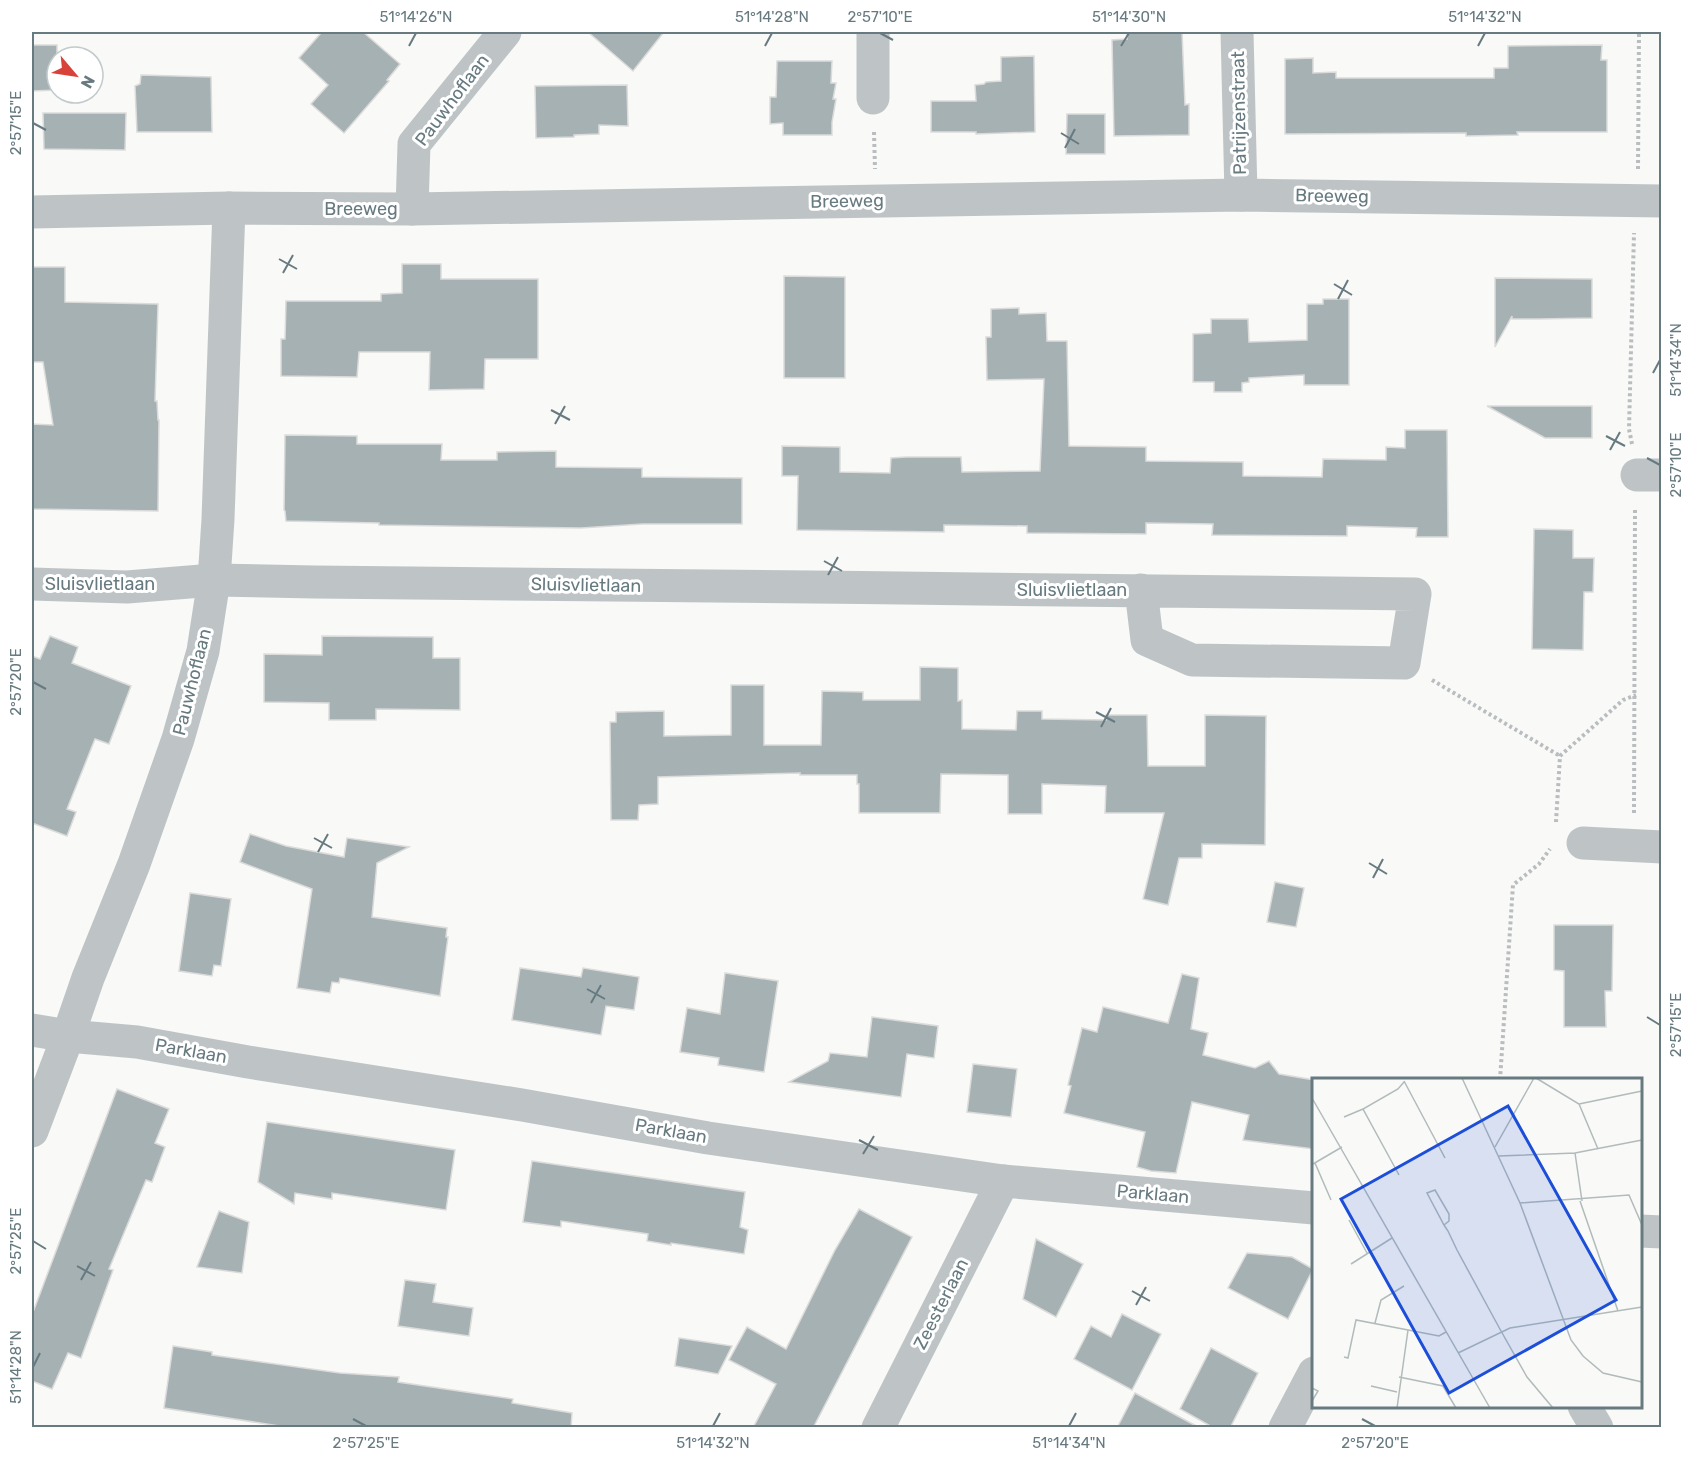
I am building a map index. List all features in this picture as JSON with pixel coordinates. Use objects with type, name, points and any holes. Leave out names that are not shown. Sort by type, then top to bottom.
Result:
[{"type":"street","name":"Pauwhoflaan","points":[[412,209],[414,144],[505,32]]},
{"type":"street","points":[[873,32],[873,98]]},
{"type":"street","name":"Patrijzenstraat","points":[[1237,32],[1241,195]]},
{"type":"street","name":"Breeweg","points":[[32,212],[230,208],[412,209],[1241,195],[1648,202]]},
{"type":"street","name":"Pauwhoflaan","points":[[32,1131],[88,978],[134,864],[178,740],[203,651],[214,580],[218,519],[230,208]]},
{"type":"street","name":"Sluisvlietlaan","points":[[32,584],[127,587],[214,580],[1141,590],[1415,594],[1404,663],[1192,660],[1147,640],[1141,590]]},
{"type":"street","points":[[1564,839],[1648,846]]},
{"type":"street","name":"Parklaan","points":[[32,1030],[68,1036],[137,1042],[708,1138],[1003,1181],[1312,1208]]},
{"type":"street","name":"Zeesterlaan","points":[[878,1428],[1003,1181]]},
{"type":"street","points":[[1642,1230],[1662,1232]]},
{"type":"street","points":[[1285,1428],[1312,1376]]},
{"type":"street","points":[[1585,1408],[1597,1428]]},
{"type":"path","points":[[1639,32],[1638,173],[1648,202],[1629,429],[1649,475],[1634,524],[1636,695],[1648,846]]},
{"type":"path","points":[[873,98],[875,181]]},
{"type":"path","points":[[1404,663],[1560,756]]},
{"type":"path","points":[[1560,756],[1623,700],[1636,695]]},
{"type":"path","points":[[1500,1078],[1514,885],[1564,839],[1560,756]]},
{"type":"building","points":[[322,32],[363,32],[400,64],[387,80],[389,81],[344,133],[311,104],[328,85],[299,58]]},
{"type":"building","points":[[588,32],[664,32],[633,71]]},
{"type":"building","points":[[1127,32],[1182,32],[1185,105],[1189,104],[1189,135],[1114,136],[1112,40],[1127,39]]},
{"type":"building","points":[[32,45],[45,45],[45,90],[32,91]]},
{"type":"building","points":[[1602,45],[1601,60],[1607,60],[1607,132],[1517,132],[1518,135],[1466,136],[1466,133],[1285,134],[1285,59],[1313,58],[1313,73],[1336,72],[1336,78],[1494,78],[1494,68],[1508,68],[1508,46]]},
{"type":"building","points":[[1034,56],[1035,132],[976,134],[976,132],[931,132],[931,101],[976,101],[975,85],[1001,81],[1001,57]]},
{"type":"building","points":[[777,61],[832,61],[831,83],[836,83],[833,99],[836,99],[832,135],[783,135],[783,123],[770,124],[770,97],[776,97]]},
{"type":"building","points":[[141,75],[211,77],[212,132],[137,132],[135,86],[140,84]]},
{"type":"building","points":[[627,85],[628,126],[599,125],[599,134],[536,138],[535,86]]},
{"type":"building","points":[[43,113],[126,113],[125,150],[44,149]]},
{"type":"building","points":[[1067,114],[1105,114],[1105,154],[1066,154]]},
{"type":"building","points":[[402,264],[441,264],[441,279],[538,279],[538,359],[485,359],[484,389],[429,390],[430,352],[359,352],[357,377],[281,376],[281,339],[285,339],[286,301],[381,301],[381,294],[402,293]]},
{"type":"building","points":[[32,267],[65,267],[65,302],[158,304],[155,401],[157,401],[159,420],[158,511],[32,509],[32,424],[53,425],[43,362],[32,362]]},
{"type":"building","points":[[784,276],[845,277],[845,378],[784,378]]},
{"type":"building","points":[[1495,278],[1592,279],[1592,318],[1512,319],[1512,316],[1495,347]]},
{"type":"building","points":[[1323,299],[1349,299],[1349,385],[1304,385],[1304,375],[1249,378],[1249,382],[1242,383],[1242,392],[1214,392],[1214,382],[1193,382],[1193,334],[1211,333],[1211,319],[1248,319],[1249,342],[1307,340],[1307,304],[1323,304]]},
{"type":"building","points":[[1019,308],[1019,314],[1046,313],[1047,341],[1067,341],[1069,446],[1146,447],[1146,461],[1243,462],[1243,476],[1322,477],[1323,459],[1386,460],[1386,447],[1405,448],[1405,430],[1447,430],[1448,537],[1416,537],[1417,528],[1347,526],[1347,536],[1212,535],[1213,524],[1146,523],[1146,534],[1027,533],[1027,526],[944,525],[944,532],[797,530],[798,476],[782,476],[782,446],[840,447],[840,472],[890,473],[891,458],[906,457],[961,457],[962,472],[1040,471],[1044,379],[987,380],[986,337],[991,337],[991,309]]},
{"type":"building","points":[[1487,406],[1592,406],[1592,438],[1545,438]]},
{"type":"building","points":[[285,435],[357,436],[357,444],[442,444],[441,460],[497,460],[497,452],[556,451],[556,467],[642,468],[642,477],[742,478],[742,524],[642,524],[581,528],[286,521],[284,510]]},
{"type":"building","points":[[1534,529],[1573,530],[1573,558],[1594,558],[1593,592],[1584,592],[1583,650],[1532,649]]},
{"type":"building","points":[[50,636],[78,647],[72,663],[131,686],[109,744],[95,739],[67,809],[76,812],[67,836],[32,823],[32,656],[40,659]]},
{"type":"building","points":[[322,636],[433,637],[433,658],[460,658],[460,710],[376,709],[376,720],[329,720],[329,703],[264,702],[264,654],[322,655]]},
{"type":"building","points":[[920,667],[958,668],[958,701],[962,700],[962,729],[1016,730],[1017,711],[1042,711],[1042,719],[1106,720],[1106,715],[1147,715],[1148,766],[1205,766],[1205,715],[1266,716],[1265,845],[1202,844],[1202,858],[1179,858],[1168,905],[1143,899],[1164,813],[1105,813],[1106,786],[1042,784],[1042,814],[1008,814],[1008,775],[941,774],[940,813],[859,813],[857,775],[800,775],[800,773],[658,777],[658,804],[639,805],[638,820],[611,820],[610,722],[616,722],[616,712],[664,711],[664,736],[731,735],[731,685],[764,685],[764,745],[821,745],[822,691],[863,692],[863,700],[920,700]]},
{"type":"building","points":[[250,834],[286,846],[344,857],[347,838],[409,847],[377,863],[372,917],[447,928],[446,937],[448,937],[440,996],[340,978],[339,983],[332,982],[330,993],[297,988],[312,889],[240,862]]},
{"type":"building","points":[[1275,882],[1304,888],[1296,927],[1267,922]]},
{"type":"building","points":[[190,893],[231,899],[221,966],[214,965],[212,976],[179,971]]},
{"type":"building","points":[[1554,925],[1613,925],[1612,991],[1605,991],[1606,1027],[1564,1027],[1564,971],[1554,970]]},
{"type":"building","points":[[520,968],[581,977],[583,968],[639,977],[634,1010],[606,1006],[601,1035],[512,1020]]},
{"type":"building","points":[[725,973],[778,981],[764,1072],[718,1065],[719,1058],[680,1052],[687,1008],[720,1014]]},
{"type":"building","points":[[1182,974],[1199,978],[1191,1029],[1208,1033],[1203,1055],[1255,1068],[1269,1061],[1279,1074],[1312,1080],[1312,1149],[1243,1140],[1249,1115],[1192,1102],[1176,1173],[1151,1171],[1137,1167],[1145,1132],[1064,1113],[1071,1086],[1068,1085],[1082,1028],[1097,1032],[1103,1007],[1168,1023]]},
{"type":"building","points":[[872,1017],[938,1026],[934,1058],[907,1054],[901,1097],[789,1082],[828,1061],[830,1053],[867,1057]]},
{"type":"building","points":[[973,1064],[1017,1069],[1011,1117],[967,1112]]},
{"type":"building","points":[[117,1089],[169,1109],[155,1143],[165,1147],[152,1182],[146,1180],[109,1269],[113,1270],[81,1358],[68,1353],[52,1389],[32,1381],[32,1315]]},
{"type":"building","points":[[267,1122],[455,1150],[446,1210],[332,1193],[332,1199],[295,1193],[294,1204],[258,1182]]},
{"type":"building","points":[[532,1161],[745,1192],[740,1227],[748,1230],[744,1254],[647,1241],[648,1234],[561,1221],[561,1227],[523,1222]]},
{"type":"building","points":[[859,1209],[912,1237],[813,1428],[753,1428],[776,1384],[729,1360],[747,1327],[786,1349],[835,1250]]},
{"type":"building","points":[[219,1211],[249,1222],[242,1273],[197,1267]]},
{"type":"building","points":[[1036,1239],[1083,1264],[1056,1317],[1023,1299]]},
{"type":"building","points":[[1247,1253],[1292,1257],[1312,1268],[1288,1319],[1228,1288]]},
{"type":"building","points":[[405,1280],[436,1284],[433,1302],[473,1308],[469,1336],[398,1326]]},
{"type":"building","points":[[1122,1314],[1161,1334],[1132,1390],[1074,1359],[1091,1326],[1111,1337]]},
{"type":"building","points":[[679,1338],[732,1346],[718,1374],[675,1366]]},
{"type":"building","points":[[173,1346],[212,1352],[212,1355],[340,1373],[399,1377],[398,1382],[513,1399],[512,1403],[572,1413],[571,1428],[292,1428],[164,1408]]},
{"type":"building","points":[[1211,1348],[1258,1373],[1230,1428],[1214,1428],[1180,1409]]},
{"type":"building","points":[[1135,1393],[1200,1428],[1117,1428]]}]
